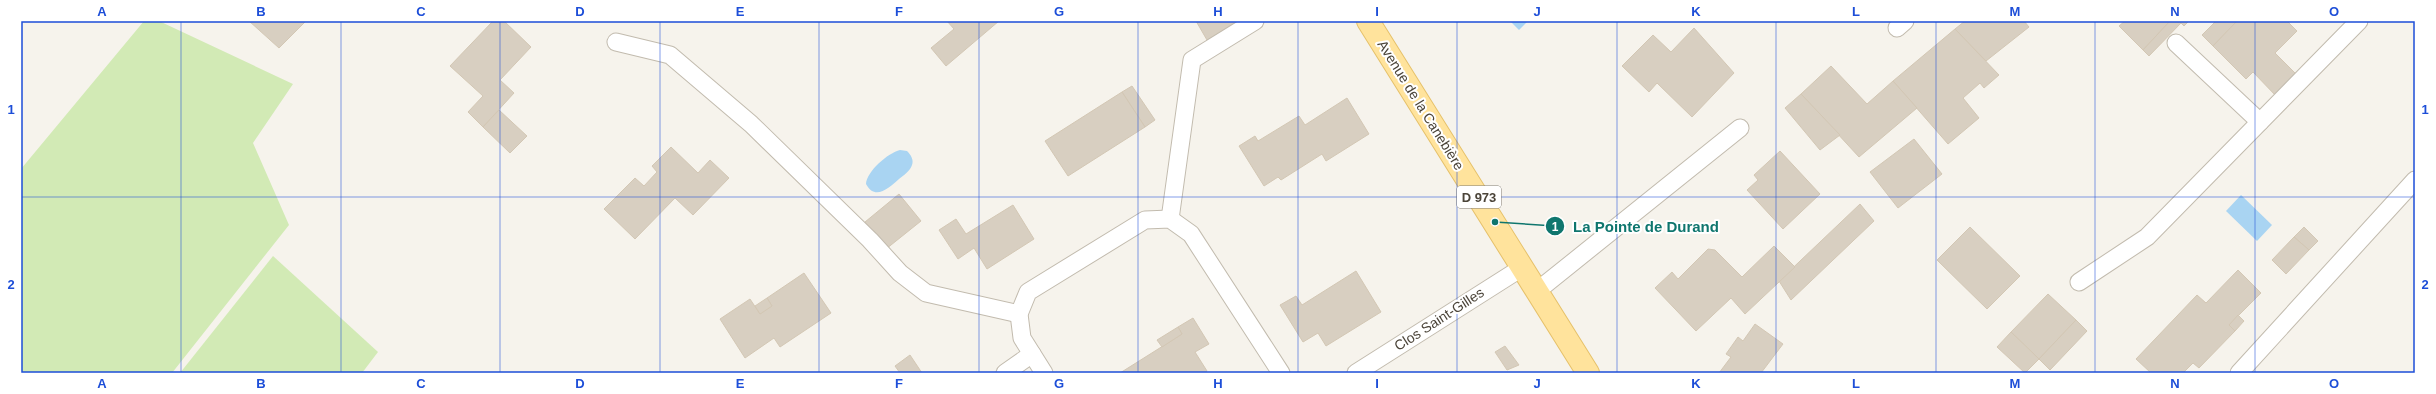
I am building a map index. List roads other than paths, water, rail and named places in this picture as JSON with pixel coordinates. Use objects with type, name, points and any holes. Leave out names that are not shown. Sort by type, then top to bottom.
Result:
[{"type":"main road","name":"Avenue de la Canebière","points":[[1368,21],[1588,373]]},
{"type":"lane","points":[[1170,219],[1192,60],[1255,21]]},
{"type":"lane","points":[[2079,282],[2147,237],[2359,21]]},
{"type":"lane","points":[[616,42],[670,55],[751,124],[870,240],[900,273],[926,293],[1019,314]]},
{"type":"lane","points":[[2176,43],[2260,122]]},
{"type":"lane","points":[[1537,291],[1740,128]]},
{"type":"lane","points":[[2239,373],[2415,180]]},
{"type":"lane","points":[[1044,373],[1022,338],[1019,314],[1028,292],[1145,220],[1170,219],[1191,234],[1281,373]]},
{"type":"lane","name":"Clos Saint-Gilles","points":[[1359,372],[1523,267]]},
{"type":"lane","points":[[1005,373],[1032,354]]},
{"type":"water","points":[[1510,21],[1528,21],[1519,30]]},
{"type":"water","points":[[900,150],[907,151],[911,156],[913,163],[910,169],[887,189],[874,192],[866,184],[870,174],[884,159]]},
{"type":"water","points":[[2241,195],[2272,225],[2257,241],[2226,211]]},
{"type":"place","name":"La Pointe de Durand","points":[[1495,222]]}]
